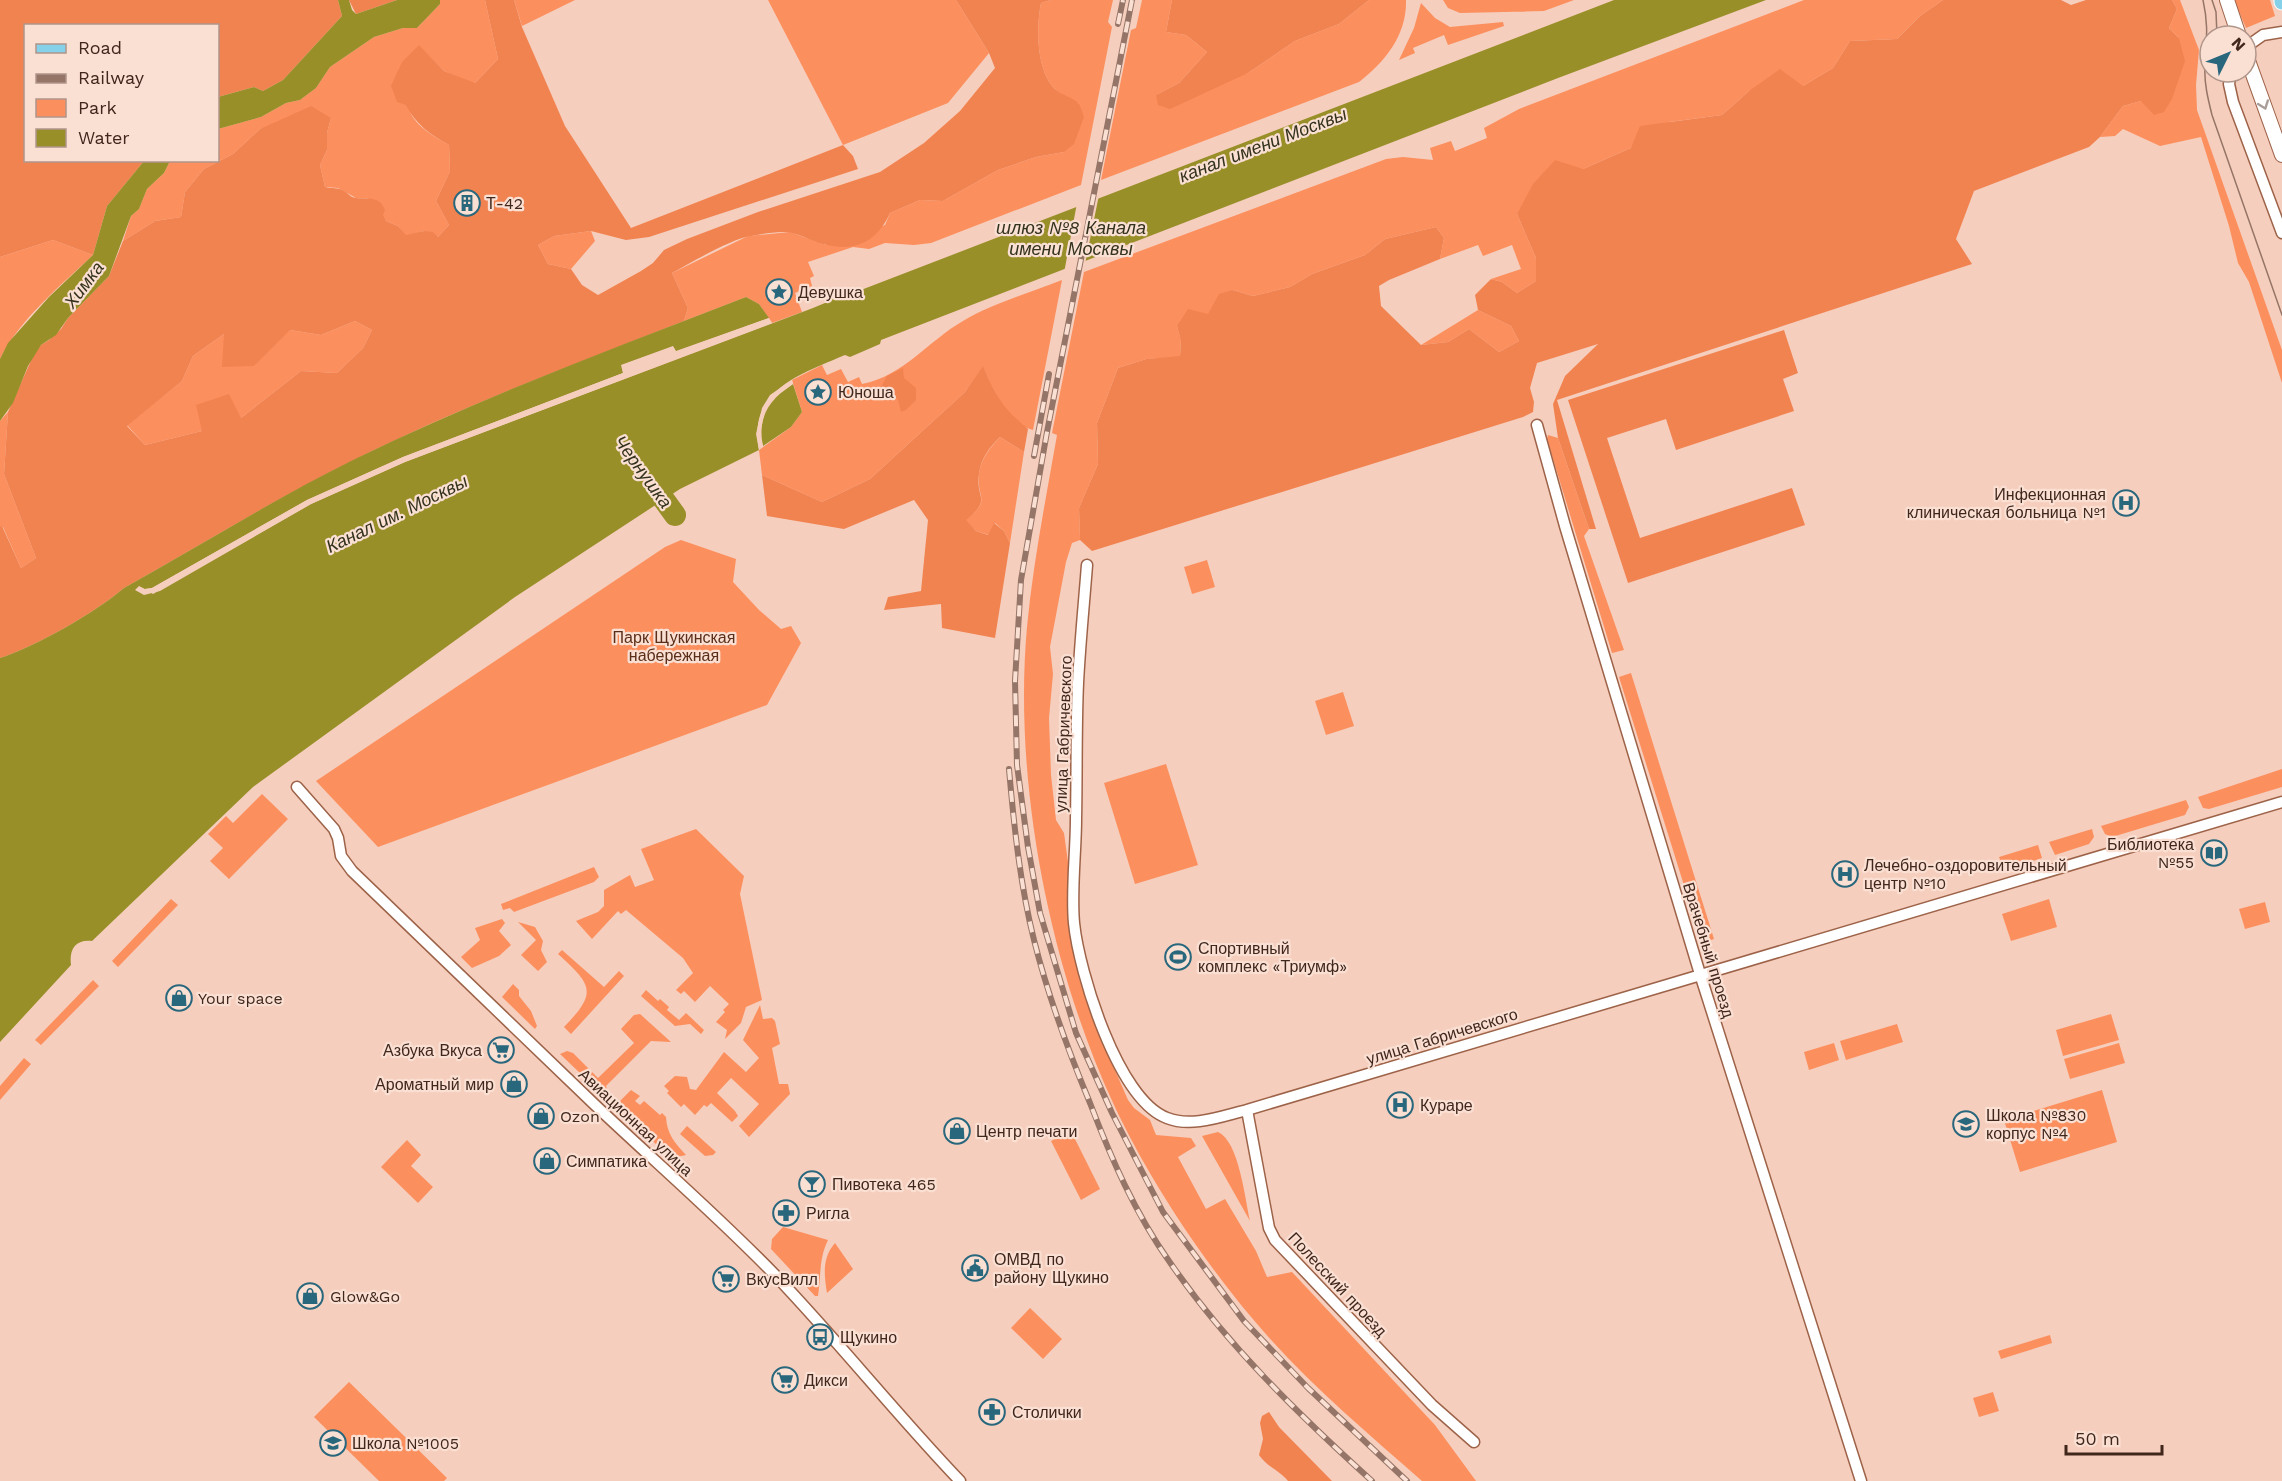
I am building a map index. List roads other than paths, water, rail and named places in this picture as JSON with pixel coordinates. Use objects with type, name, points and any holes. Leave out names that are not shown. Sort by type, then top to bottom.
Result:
[{"type":"main road","points":[[2227,0],[2235,24]]},
{"type":"main road","points":[[2257,84],[2282,154]]},
{"type":"street","points":[[2258,39],[2263,35],[2282,32]]},
{"type":"street","points":[[2229,84],[2240,123],[2282,233]]},
{"type":"street","name":"Врачебный проезд","points":[[1537,425],[1565,526],[1700,974],[1860,1481]]},
{"type":"street","name":"улица Габричевского","points":[[1087,565],[1078,682],[1074,924],[1098,1018],[1112,1053],[1127,1080],[1153,1112],[1173,1120],[1192,1122],[1247,1110],[2282,802]]},
{"type":"street","name":"Авиационная улица","points":[[297,787],[334,829],[341,855],[352,871],[594,1104],[722,1221],[816,1319],[898,1415],[960,1481]]},
{"type":"street","name":"Полесский проезд","points":[[1247,1110],[1269,1228],[1275,1240],[1432,1405],[1474,1442]]},
{"type":"water","points":[[338,0],[349,0],[356,14],[397,0],[440,0],[440,4],[417,28],[403,28],[374,37],[330,67],[316,88],[300,100],[286,103],[261,117],[219,129],[219,97],[254,87],[263,91],[283,80],[342,16]]},
{"type":"water","points":[[1614,0],[1766,0],[881,340],[880,344],[850,357],[845,355],[795,378],[769,399],[761,413],[757,429],[759,450],[680,489],[515,597],[253,787],[92,941],[81,942],[74,947],[71,965],[0,1042],[0,658],[65,628],[98,608],[124,588],[326,474],[403,436],[549,374],[746,297],[759,304],[769,318],[675,352],[672,347],[622,365],[623,373],[403,457],[307,500],[152,588],[145,589],[153,594],[311,504],[405,462],[813,308],[825,303],[828,298],[857,287],[861,290]]},
{"type":"water","name":"Химка","points":[[143,162],[170,162],[164,173],[147,189],[139,209],[131,216],[109,276],[68,318],[56,335],[41,345],[28,366],[13,403],[0,421],[0,359],[8,343],[49,297],[93,255],[107,206]]},
{"type":"water","points":[[793,384],[802,412],[791,427],[763,446],[762,427],[767,410],[777,396]]},
{"type":"waterway","name":"Чернушка","points":[[646,475],[675,515]]},
{"type":"tram line","points":[[2203,0],[2207,26],[2205,79],[2212,115],[2282,315]]},
{"type":"tram line","points":[[2212,0],[2216,24]]},
{"type":"railway","points":[[1118,24],[1123,0]]},
{"type":"railway","points":[[1132,0],[1047,432],[1021,580],[1015,681],[1017,765],[1040,913],[1076,1033],[1112,1113],[1163,1212],[1244,1321],[1308,1388],[1407,1481]]},
{"type":"railway","points":[[1034,456],[1049,374]]},
{"type":"railway","points":[[1009,769],[1021,876],[1040,961],[1074,1063],[1125,1185],[1157,1243],[1214,1321],[1290,1404],[1372,1481]]},
{"type":"place","name":"Т-42","points":[[467,203]]},
{"type":"place","name":"Девушка","points":[[779,292]]},
{"type":"place","name":"Юноша","points":[[818,392]]},
{"type":"place","name":"Инфекционная клиническая больница №1","points":[[2126,503]]},
{"type":"place","name":"Библиотека №55","points":[[2214,853]]},
{"type":"place","name":"Лечебно-оздоровительный центр №10","points":[[1845,874]]},
{"type":"place","name":"Спортивный комплекс «Триумф»","points":[[1178,957]]},
{"type":"place","name":"Your space","points":[[179,998]]},
{"type":"place","name":"Азбука Вкуса","points":[[501,1050]]},
{"type":"place","name":"Ароматный мир","points":[[514,1084]]},
{"type":"place","name":"Кураре","points":[[1400,1105]]},
{"type":"place","name":"Ozon","points":[[541,1116]]},
{"type":"place","name":"Школа №830 корпус №4","points":[[1966,1124]]},
{"type":"place","name":"Центр печати","points":[[957,1131]]},
{"type":"place","name":"Симпатика","points":[[547,1161]]},
{"type":"place","name":"Пивотека 465","points":[[812,1184]]},
{"type":"place","name":"Ригла","points":[[786,1213]]},
{"type":"place","name":"ОМВД по району Щукино","points":[[975,1268]]},
{"type":"place","name":"ВкусВилл","points":[[726,1279]]},
{"type":"place","name":"Glow&Go","points":[[310,1296]]},
{"type":"place","name":"Щукино","points":[[820,1337]]},
{"type":"place","name":"Дикси","points":[[785,1380]]},
{"type":"place","name":"Столички","points":[[992,1412]]},
{"type":"place","name":"Школа №1005","points":[[333,1443]]},
{"type":"water label","name":"канал имени Москвы","points":[[1263,145]]},
{"type":"water label","name":"шлюз №8 Канала имени Москвы","points":[[1071,238]]},
{"type":"water label","name":"Канал им. Москвы","points":[[397,514]]},
{"type":"park label","name":"Парк Щукинская набережная","points":[[674,646]]}]
